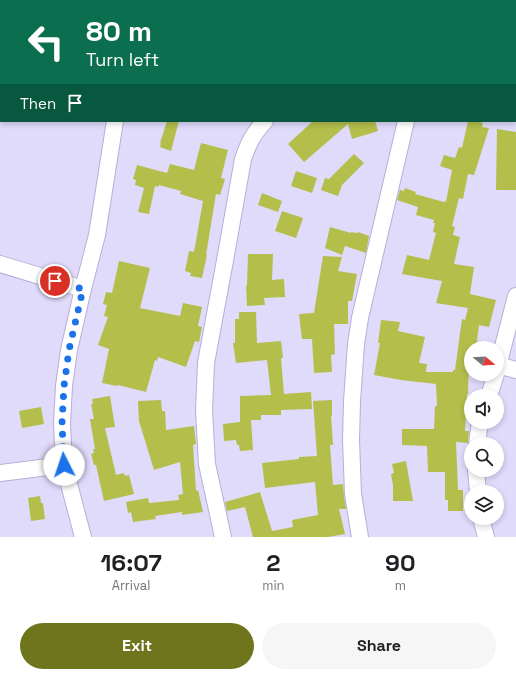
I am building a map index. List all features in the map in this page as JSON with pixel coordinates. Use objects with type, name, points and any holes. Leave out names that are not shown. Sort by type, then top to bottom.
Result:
[{"type":"street","points":[[83,537],[64,465],[62,423],[64,386],[69,350],[97,235],[115,122]]},
{"type":"street","points":[[223,537],[207,464],[204,411],[206,363],[243,159],[248,144],[255,132],[264,122]]},
{"type":"street","points":[[360,537],[353,494],[352,402],[356,344],[360,318],[406,122]]},
{"type":"street","points":[[0,264],[83,289]]},
{"type":"street","points":[[504,343],[516,296]]},
{"type":"street","points":[[504,370],[516,370]]},
{"type":"street","points":[[0,473],[64,465]]},
{"type":"street","points":[[483,525],[486,537]]},
{"type":"building","points":[[167,122],[179,122],[171,151],[160,147]]},
{"type":"building","points":[[312,122],[375,122],[378,131],[352,139],[348,124],[304,162],[288,144]]},
{"type":"building","points":[[468,122],[480,122],[483,123],[482,127],[489,128],[474,175],[468,174],[463,199],[459,198],[452,226],[455,227],[453,235],[460,237],[454,264],[474,267],[470,294],[496,300],[489,327],[479,325],[477,341],[464,341],[464,381],[468,381],[468,389],[464,389],[464,429],[465,431],[469,431],[468,437],[464,437],[464,443],[456,442],[458,490],[463,490],[463,511],[448,511],[448,500],[445,500],[445,472],[428,472],[427,446],[402,445],[402,429],[434,429],[435,406],[437,406],[436,384],[374,375],[380,343],[378,343],[381,320],[400,322],[398,331],[425,337],[419,363],[427,364],[426,372],[453,372],[453,370],[455,370],[462,319],[465,320],[468,308],[436,303],[442,281],[402,274],[407,255],[429,260],[436,233],[433,232],[435,223],[433,223],[434,220],[416,215],[418,207],[397,200],[400,190],[404,191],[405,188],[416,192],[415,194],[446,202],[452,170],[440,166],[444,155],[455,158],[459,147],[462,148]]},
{"type":"building","points":[[497,129],[516,132],[516,190],[496,190]]},
{"type":"building","points":[[201,143],[228,150],[221,178],[225,179],[220,195],[216,194],[202,278],[190,276],[191,273],[185,271],[189,251],[194,252],[203,201],[180,194],[181,191],[159,185],[158,187],[155,186],[149,214],[138,212],[144,188],[135,185],[136,180],[133,179],[137,165],[167,173],[170,164],[194,170]]},
{"type":"building","points":[[354,154],[364,163],[342,185],[338,196],[321,190],[325,178],[329,179]]},
{"type":"building","points":[[296,171],[317,178],[312,193],[291,186]]},
{"type":"building","points":[[262,193],[282,201],[278,212],[258,205]]},
{"type":"building","points":[[282,211],[303,218],[296,238],[275,231]]},
{"type":"building","points":[[330,227],[351,233],[358,232],[369,236],[366,253],[345,246],[342,255],[325,248]]},
{"type":"building","points":[[248,254],[273,254],[272,280],[284,279],[285,297],[264,298],[265,305],[247,306],[246,286]]},
{"type":"building","points":[[323,256],[342,257],[338,271],[357,274],[352,301],[348,301],[348,324],[334,324],[335,354],[331,355],[332,372],[314,373],[312,339],[302,339],[299,314],[314,313]]},
{"type":"building","points":[[119,261],[150,268],[140,308],[180,316],[183,303],[202,307],[198,326],[202,327],[199,342],[195,341],[186,367],[158,357],[157,361],[155,360],[146,392],[118,385],[102,383],[109,349],[98,345],[108,317],[104,316],[107,305],[103,304],[106,292],[112,293]]},
{"type":"building","points":[[239,312],[256,312],[257,343],[281,341],[284,394],[311,392],[312,409],[281,410],[281,415],[261,415],[261,420],[251,420],[253,450],[240,451],[236,440],[224,441],[223,424],[240,422],[240,396],[271,395],[267,360],[236,363],[233,343],[235,343],[235,319],[239,319]]},
{"type":"building","points":[[110,396],[115,427],[105,428],[116,475],[124,473],[125,476],[129,475],[134,494],[104,501],[96,465],[94,465],[91,454],[94,453],[93,449],[95,449],[90,419],[94,419],[91,404],[93,404],[92,399]]},
{"type":"building","points":[[161,400],[162,411],[165,411],[166,430],[194,426],[196,444],[193,445],[196,491],[198,490],[203,512],[182,515],[182,512],[155,516],[156,519],[133,522],[131,512],[128,513],[126,502],[148,498],[149,503],[179,500],[178,495],[183,494],[180,462],[154,470],[139,421],[138,401]]},
{"type":"building","points":[[332,400],[331,416],[333,445],[330,445],[333,485],[343,484],[346,509],[339,509],[345,534],[328,537],[253,537],[245,507],[227,511],[225,502],[260,492],[272,531],[293,527],[292,520],[318,515],[315,482],[265,488],[262,463],[299,459],[299,457],[317,456],[313,401]]},
{"type":"building","points":[[41,407],[44,424],[22,428],[19,411]]},
{"type":"building","points":[[406,461],[413,501],[393,501],[391,474],[394,473],[392,464]]},
{"type":"building","points":[[40,496],[41,503],[43,503],[45,519],[31,521],[28,498]]},
{"type":"route","points":[[55,281],[83,289],[69,350],[64,386],[62,423],[64,465]]}]
